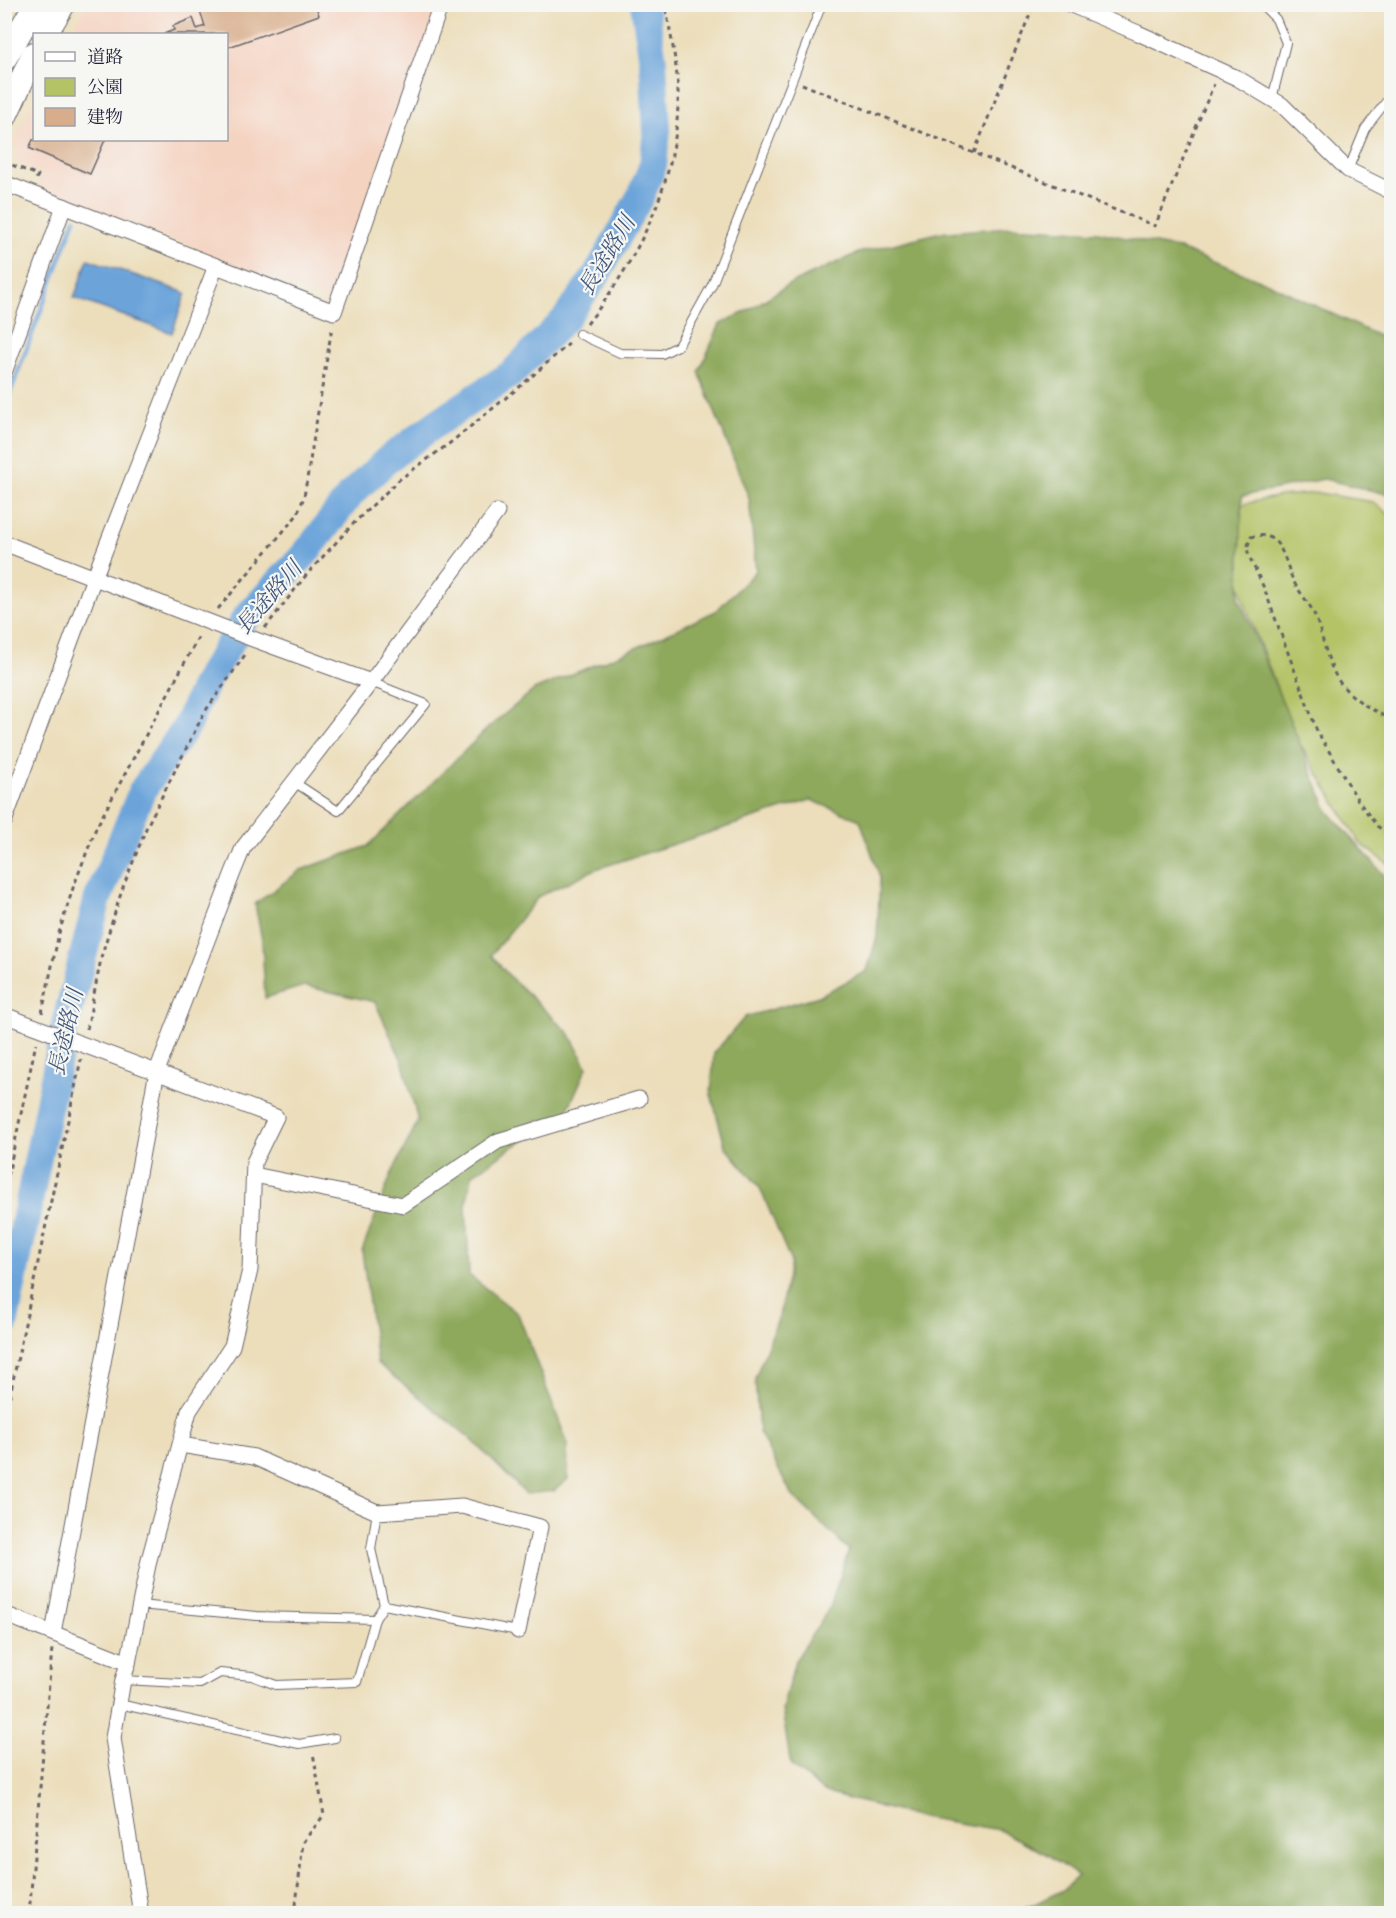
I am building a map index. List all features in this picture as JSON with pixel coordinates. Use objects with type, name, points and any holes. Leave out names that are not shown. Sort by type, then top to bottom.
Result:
[{"type":"highway","points":[[7,50],[36,4]]},
{"type":"highway","points":[[46,33],[63,4]]},
{"type":"highway","points":[[4,118],[33,56]]},
{"type":"street","points":[[4,183],[334,312],[441,4]]},
{"type":"street","points":[[1069,4],[1238,78],[1282,105],[1348,170],[1392,192]]},
{"type":"street","points":[[4,373],[64,206]]},
{"type":"street","points":[[4,822],[94,578],[216,266]]},
{"type":"street","points":[[53,1633],[157,1071],[243,848],[371,682],[497,512]]},
{"type":"street","points":[[4,543],[255,640],[371,682]]},
{"type":"street","points":[[4,1015],[276,1117],[254,1162],[250,1270],[232,1346],[189,1411],[149,1560],[123,1680],[114,1738],[141,1914]]},
{"type":"street","points":[[254,1174],[403,1205],[498,1141],[639,1100]]},
{"type":"street","points":[[181,1445],[254,1457],[377,1512],[462,1506],[540,1527],[518,1631]]},
{"type":"street","points":[[4,1614],[128,1663]]},
{"type":"lane","points":[[579,334],[620,352],[662,354],[678,346],[712,285],[822,4]]},
{"type":"lane","points":[[1265,8],[1276,19],[1286,43],[1272,99]]},
{"type":"lane","points":[[1348,170],[1365,129],[1392,94]]},
{"type":"lane","points":[[294,782],[338,811],[426,704],[371,682]]},
{"type":"lane","points":[[123,1680],[200,1684],[220,1673],[252,1676],[276,1685],[357,1682],[375,1619],[384,1605],[371,1549],[377,1512]]},
{"type":"lane","points":[[139,1605],[257,1616],[375,1619]]},
{"type":"lane","points":[[384,1605],[518,1631]]},
{"type":"lane","points":[[119,1704],[300,1744],[335,1738]]},
{"type":"path","points":[[4,1423],[80,1043],[102,954],[122,890],[147,826],[204,713],[255,640],[307,574],[355,522],[400,479],[514,392],[579,334],[605,301],[629,262],[654,213],[668,170],[677,130],[678,102],[673,47],[665,4]]},
{"type":"path","points":[[974,153],[1034,4]]},
{"type":"path","points":[[792,80],[1155,225],[1220,70]]},
{"type":"path","points":[[4,162],[10,164]]},
{"type":"path","points":[[4,1194],[43,1029],[59,933],[73,888],[96,828],[211,623],[297,515],[304,497],[334,312]]},
{"type":"path","points":[[1392,720],[1346,689],[1336,677],[1314,614],[1293,579],[1287,559],[1272,538],[1264,535],[1251,537],[1247,548],[1249,556],[1264,588],[1317,731],[1359,802],[1377,826],[1392,837]]},
{"type":"path","points":[[29,1914],[53,1633]]},
{"type":"path","points":[[295,1914],[303,1842],[324,1815],[311,1742]]},
{"type":"shaded area","points":[[87,5],[438,5],[328,301],[37,186],[41,175],[14,159],[19,149],[11,146],[33,100],[33,141],[228,141],[228,33],[70,33]]},
{"type":"green space","points":[[1009,227],[1098,232],[1179,249],[1268,283],[1391,342],[1391,495],[1324,479],[1242,496],[1239,598],[1328,811],[1391,883],[1391,1913],[1016,1913],[1063,1890],[1078,1876],[1048,1855],[1000,1830],[916,1816],[826,1793],[791,1766],[782,1709],[795,1661],[830,1607],[849,1550],[792,1495],[759,1432],[755,1378],[779,1317],[791,1262],[760,1188],[725,1146],[711,1094],[714,1053],[745,1017],[819,996],[867,971],[877,937],[880,877],[860,820],[811,800],[596,869],[539,896],[491,955],[511,978],[569,1033],[587,1067],[564,1118],[514,1146],[472,1175],[466,1205],[469,1275],[518,1314],[567,1442],[568,1479],[554,1491],[526,1494],[470,1438],[377,1363],[362,1251],[391,1175],[418,1121],[403,1063],[375,1002],[304,986],[265,998],[262,940],[255,904],[301,870],[368,846],[489,727],[534,690],[638,647],[716,611],[756,571],[749,498],[699,372],[720,324],[747,311],[790,284],[858,253],[937,233]]},
{"type":"green space","points":[[1318,493],[1373,502],[1391,516],[1391,866],[1360,843],[1295,736],[1244,602],[1229,539],[1235,506],[1279,496]]},
{"type":"water","points":[[88,259],[186,293],[172,333],[74,298]]},
{"type":"building","points":[[209,4],[253,4],[254,8],[264,4],[315,4],[319,15],[228,47],[228,33],[166,33],[174,30],[173,26],[193,18],[197,29],[205,26],[200,11],[210,7]]},
{"type":"building","points":[[33,140],[105,141],[90,174],[29,148]]},
{"type":"waterway","name":"長途路川","points":[[4,1325],[65,1025],[98,898],[142,791],[186,727],[206,682],[246,617],[305,554],[351,494],[388,459],[511,374],[565,319],[596,276],[641,195],[653,165],[657,131],[653,61],[644,4]]},
{"type":"waterway","points":[[4,409],[75,219]]}]
